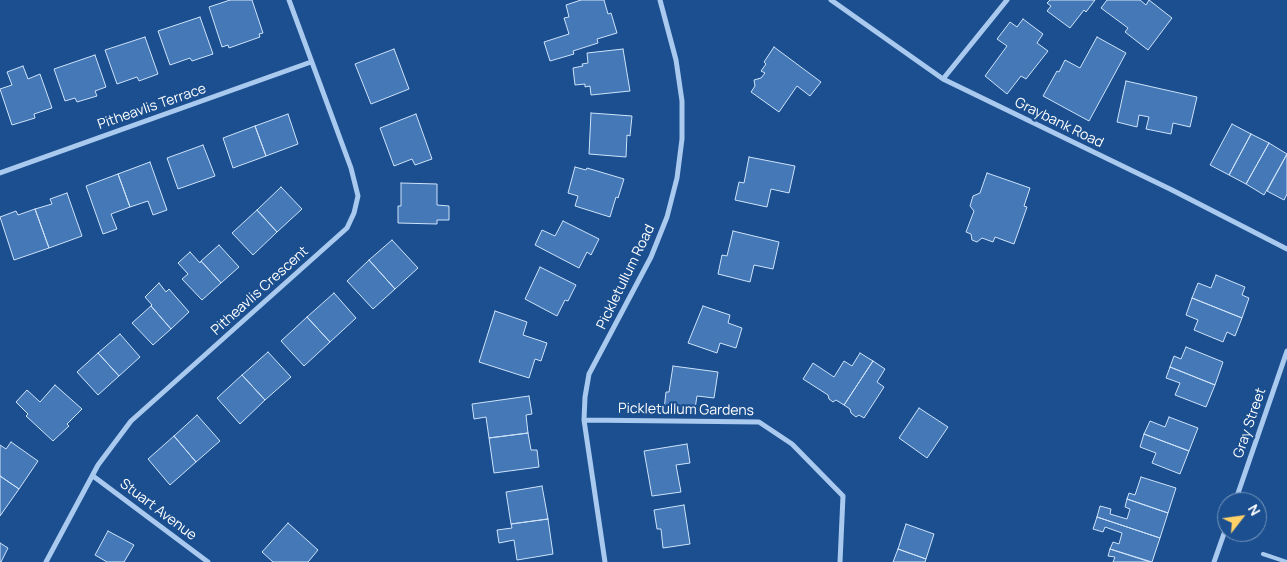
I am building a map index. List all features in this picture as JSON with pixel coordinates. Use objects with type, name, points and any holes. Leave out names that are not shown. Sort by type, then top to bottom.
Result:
[{"type":"street","name":"Pitheavlis Crescent","points":[[46,562],[98,465],[131,421],[347,228],[354,212],[358,196],[351,168],[289,0]]},
{"type":"street","name":"Pickletullum Road","points":[[606,562],[584,420],[585,396],[590,374],[651,256],[667,217],[677,178],[682,139],[682,101],[676,60],[660,0]]},
{"type":"street","name":"Graybank Road","points":[[832,0],[943,78],[1287,249]]},
{"type":"street","points":[[943,78],[1007,0]]},
{"type":"street","name":"Pitheavlis Terrace","points":[[0,173],[312,62]]},
{"type":"street","name":"Gray Street","points":[[1238,492],[1287,351]]},
{"type":"street","name":"Pickletullum Gardens","points":[[584,420],[758,422],[792,444],[843,496],[840,562]]},
{"type":"street","name":"Stuart Avenue","points":[[92,476],[208,562]]},
{"type":"street","points":[[1214,562],[1221,542]]},
{"type":"lane","points":[[1263,554],[1287,562]]},
{"type":"building","points":[[230,0],[252,0],[263,33],[259,34],[260,37],[229,48],[228,45],[222,47],[209,7]]},
{"type":"building","points":[[581,0],[604,0],[608,14],[611,13],[617,33],[597,39],[598,43],[573,51],[574,54],[550,61],[544,42],[569,34],[564,18],[569,17],[566,5]]},
{"type":"building","points":[[1050,0],[1095,0],[1086,12],[1084,10],[1070,28],[1047,11],[1051,6],[1047,3]]},
{"type":"building","points":[[1107,0],[1140,0],[1146,5],[1149,0],[1172,18],[1148,50],[1125,32],[1128,28],[1101,8]]},
{"type":"building","points":[[200,17],[213,54],[192,61],[190,58],[170,65],[158,31]]},
{"type":"building","points":[[1023,19],[1043,34],[1037,43],[1048,51],[1026,79],[1021,76],[1007,94],[985,76],[1007,46],[997,39],[1010,22],[1017,27]]},
{"type":"building","points":[[145,37],[158,74],[139,81],[137,77],[117,84],[105,50]]},
{"type":"building","points":[[1097,37],[1126,53],[1089,121],[1043,96],[1065,60],[1080,68]]},
{"type":"building","points":[[774,47],[821,82],[810,96],[797,86],[779,112],[751,92],[755,86],[754,80],[761,78],[765,73],[761,71],[766,64],[764,62]]},
{"type":"building","points":[[394,49],[409,89],[371,104],[355,64]]},
{"type":"building","points":[[623,49],[630,91],[591,95],[590,86],[585,87],[585,84],[575,85],[573,68],[588,63],[587,53]]},
{"type":"building","points":[[95,55],[106,87],[95,91],[97,96],[77,102],[75,98],[65,101],[54,69]]},
{"type":"building","points":[[23,66],[28,79],[40,74],[52,108],[34,114],[35,118],[12,125],[0,89],[12,85],[7,72]]},
{"type":"building","points":[[1126,81],[1197,97],[1190,127],[1173,123],[1171,134],[1146,129],[1149,117],[1139,115],[1137,127],[1117,122]]},
{"type":"building","points":[[591,113],[632,116],[630,136],[627,135],[626,157],[589,154]]},
{"type":"building","points":[[288,114],[298,144],[266,156],[255,126]]},
{"type":"building","points":[[416,114],[432,159],[415,165],[412,159],[394,166],[380,128]]},
{"type":"building","points":[[1232,124],[1251,134],[1229,175],[1210,165]]},
{"type":"building","points":[[255,126],[266,156],[233,168],[223,138]]},
{"type":"building","points":[[1251,134],[1269,143],[1246,184],[1229,175]]},
{"type":"building","points":[[1269,143],[1287,154],[1264,195],[1246,184]]},
{"type":"building","points":[[203,145],[215,176],[178,189],[167,158]]},
{"type":"building","points":[[1287,154],[1287,194],[1284,200],[1267,191]]},
{"type":"building","points":[[749,157],[795,166],[789,193],[771,189],[767,207],[735,200],[739,182],[744,183]]},
{"type":"building","points":[[150,162],[167,210],[153,215],[148,201],[130,207],[118,174]]},
{"type":"building","points":[[575,167],[586,170],[587,168],[624,179],[610,217],[575,206],[578,196],[568,193]]},
{"type":"building","points":[[987,173],[1030,188],[1024,206],[1027,207],[1014,244],[995,237],[993,242],[982,238],[977,242],[972,240],[971,234],[966,232],[974,211],[970,206],[973,196],[980,193]]},
{"type":"building","points":[[118,174],[130,207],[111,214],[117,229],[103,234],[86,186]]},
{"type":"building","points":[[401,183],[437,184],[437,205],[449,206],[449,220],[437,220],[437,224],[398,223],[398,206],[401,206]]},
{"type":"building","points":[[281,187],[302,209],[277,232],[257,210]]},
{"type":"building","points":[[67,193],[82,236],[49,248],[35,209],[52,204],[50,199]]},
{"type":"building","points":[[35,209],[49,248],[14,260],[0,217],[16,211],[18,215]]},
{"type":"building","points":[[257,210],[277,232],[253,255],[232,233]]},
{"type":"building","points":[[563,221],[599,239],[591,255],[587,252],[579,268],[535,245],[542,230],[555,236]]},
{"type":"building","points":[[733,231],[779,242],[773,269],[754,265],[750,282],[718,274],[722,255],[727,256]]},
{"type":"building","points":[[392,240],[418,268],[395,289],[369,260]]},
{"type":"building","points":[[219,245],[239,267],[221,283],[201,261]]},
{"type":"building","points":[[190,252],[221,283],[202,300],[182,279],[188,274],[178,263]]},
{"type":"building","points":[[369,260],[395,289],[373,309],[347,281]]},
{"type":"building","points":[[540,267],[576,285],[568,301],[565,300],[557,316],[525,299]]},
{"type":"building","points":[[1216,275],[1245,287],[1242,295],[1249,298],[1242,318],[1192,298],[1198,283],[1211,288]]},
{"type":"building","points":[[159,283],[166,292],[169,289],[189,312],[171,329],[145,297]]},
{"type":"building","points":[[334,293],[356,318],[330,342],[307,317]]},
{"type":"building","points":[[1192,298],[1242,318],[1235,336],[1227,332],[1223,342],[1194,330],[1198,320],[1186,315]]},
{"type":"building","points":[[151,306],[171,329],[153,345],[132,323]]},
{"type":"building","points":[[703,306],[730,315],[728,323],[742,328],[736,348],[720,343],[717,353],[688,343]]},
{"type":"building","points":[[495,311],[527,322],[523,335],[547,343],[541,361],[535,359],[529,378],[479,362]]},
{"type":"building","points":[[307,317],[330,342],[304,366],[281,341]]},
{"type":"building","points":[[120,334],[140,357],[119,376],[98,353]]},
{"type":"building","points":[[1186,347],[1223,362],[1215,385],[1170,367],[1174,356],[1181,359]]},
{"type":"building","points":[[268,352],[291,377],[265,400],[242,375]]},
{"type":"building","points":[[98,353],[119,376],[98,395],[77,372]]},
{"type":"building","points":[[860,353],[873,361],[844,405],[836,400],[833,402],[829,399],[828,395],[803,379],[813,363],[834,377],[844,361],[852,366]]},
{"type":"building","points":[[873,361],[885,369],[877,382],[884,387],[864,418],[859,415],[856,417],[844,405]]},
{"type":"building","points":[[673,366],[718,372],[714,398],[697,396],[694,415],[664,410],[666,392],[669,392]]},
{"type":"building","points":[[1170,367],[1215,385],[1206,407],[1175,395],[1180,383],[1166,378]]},
{"type":"building","points":[[242,375],[265,400],[240,424],[217,398]]},
{"type":"building","points":[[55,385],[82,409],[67,424],[69,426],[53,441],[26,416],[28,414],[16,402],[27,390],[40,402]]},
{"type":"building","points":[[529,396],[532,414],[526,415],[528,433],[489,438],[486,417],[474,419],[472,404]]},
{"type":"building","points":[[919,408],[948,427],[927,458],[899,438]]},
{"type":"building","points":[[197,415],[220,441],[196,462],[174,436]]},
{"type":"building","points":[[1169,417],[1198,428],[1189,451],[1144,434],[1150,421],[1165,427]]},
{"type":"building","points":[[528,433],[531,450],[537,450],[539,467],[494,473],[489,438]]},
{"type":"building","points":[[1144,434],[1189,451],[1180,474],[1152,463],[1156,453],[1140,447]]},
{"type":"building","points":[[174,436],[196,462],[170,485],[148,459]]},
{"type":"building","points":[[11,442],[38,461],[19,489],[0,476],[0,445],[6,449]]},
{"type":"building","points":[[687,444],[690,463],[676,465],[681,492],[652,496],[644,451]]},
{"type":"building","points":[[0,476],[19,489],[0,516]]},
{"type":"building","points":[[1141,477],[1176,488],[1168,513],[1127,499],[1129,493],[1135,495]]},
{"type":"building","points":[[542,486],[548,519],[511,524],[506,492]]},
{"type":"building","points":[[1127,499],[1168,513],[1160,538],[1097,517],[1100,506],[1111,509],[1110,514],[1127,519],[1130,509],[1125,507]]},
{"type":"building","points":[[684,505],[690,544],[663,548],[661,529],[657,529],[654,510]]},
{"type":"building","points":[[1097,517],[1160,538],[1152,562],[1110,549],[1113,542],[1119,544],[1122,533],[1105,527],[1103,532],[1093,529]]},
{"type":"building","points":[[548,519],[553,554],[517,560],[514,540],[499,543],[497,530],[512,528],[511,524]]},
{"type":"building","points":[[288,523],[318,550],[308,562],[273,562],[262,552]]},
{"type":"building","points":[[906,524],[934,534],[926,559],[898,549]]},
{"type":"building","points":[[108,531],[134,545],[124,562],[107,562],[95,555]]},
{"type":"building","points":[[0,543],[8,548],[1,562],[0,562]]},
{"type":"building","points":[[898,549],[926,559],[925,562],[893,562]]},
{"type":"building","points":[[1110,549],[1150,562],[1113,562],[1115,557],[1108,556]]}]
